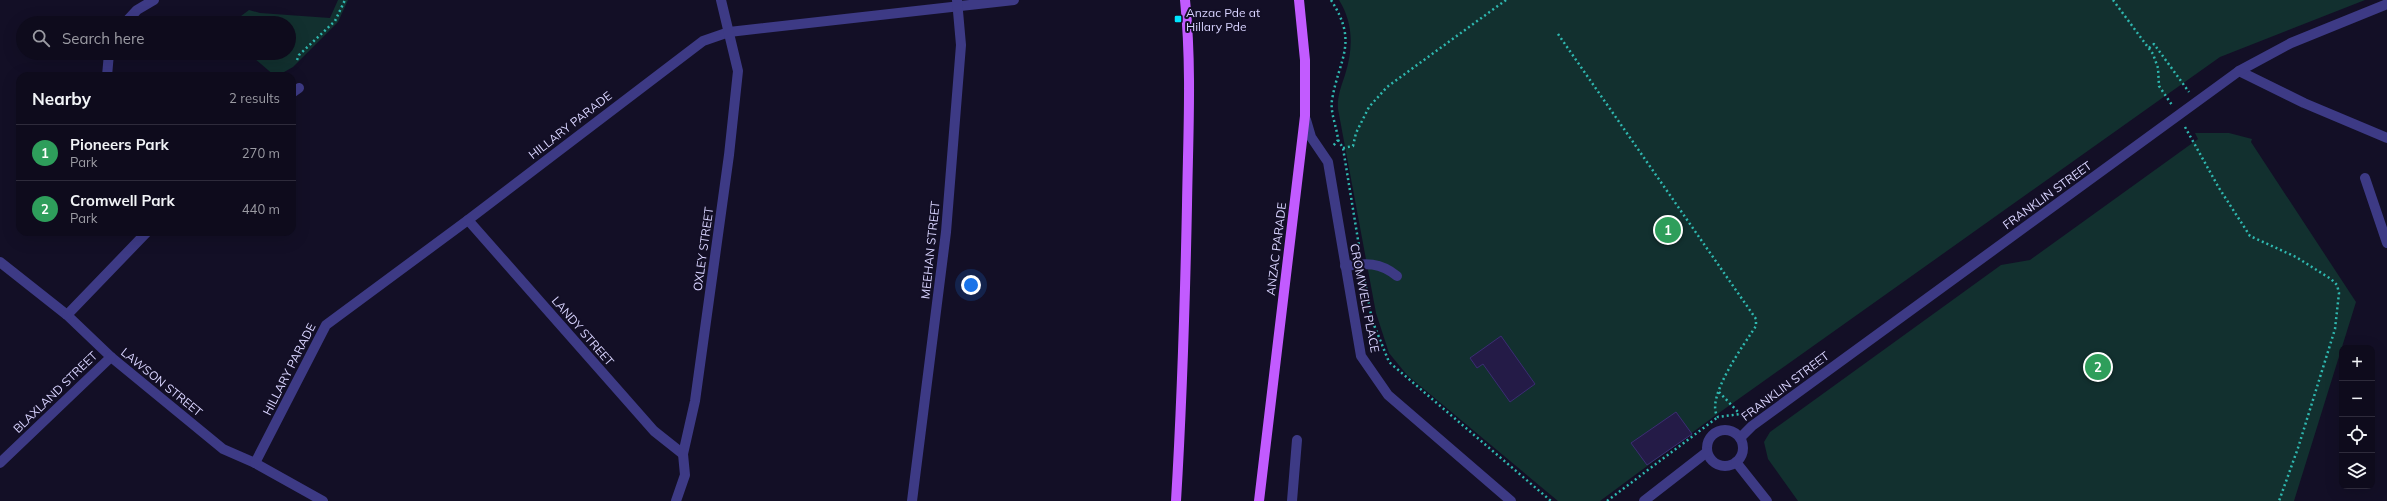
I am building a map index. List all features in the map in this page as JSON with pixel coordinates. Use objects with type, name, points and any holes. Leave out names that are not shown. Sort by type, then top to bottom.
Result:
[{"type":"main road","points":[[1176,501],[1183,387],[1188,139],[1189,56],[1185,0]]},
{"type":"main road","name":"ANZAC PARADE","points":[[1258,501],[1305,116],[1305,60],[1299,0]]},
{"type":"street","points":[[131,16],[137,10],[154,0]]},
{"type":"street","name":"OXLEY STREET","points":[[676,501],[685,475],[683,454],[695,402],[729,155],[738,71],[721,0]]},
{"type":"street","name":"HILLARY PARADE","points":[[255,464],[326,325],[468,220],[703,41],[729,32],[957,3],[1014,0]]},
{"type":"street","name":"MEEHAN STREET","points":[[912,501],[946,232],[961,45],[957,3]]},
{"type":"street","name":"FRANKLIN STREET","points":[[1740,438],[1752,426],[2239,71],[2291,43],[2387,4]]},
{"type":"street","points":[[107,72],[108,60]]},
{"type":"street","points":[[2239,71],[2304,103],[2387,138]]},
{"type":"street","name":"CROMWELL PLACE","points":[[1305,116],[1310,137],[1328,162],[1361,356],[1388,395],[1511,501]]},
{"type":"street","points":[[2364,178],[2387,243]]},
{"type":"street","name":"LANDY STREET","points":[[468,220],[654,431],[683,454]]},
{"type":"street","points":[[67,315],[143,236]]},
{"type":"street","name":"LAWSON STREET","points":[[0,262],[67,315],[111,357],[223,449],[255,464],[323,501]]},
{"type":"street","points":[[1345,266],[1362,264],[1380,265],[1398,276]]},
{"type":"street","name":"BLAXLAND STREET","points":[[0,463],[111,357]]},
{"type":"street","points":[[1726,430],[1740,438],[1743,450],[1736,462],[1721,466],[1712,461],[1707,452],[1708,441],[1715,433],[1726,430]]},
{"type":"street","points":[[1292,501],[1297,440]]},
{"type":"street","points":[[1644,501],[1707,452]]},
{"type":"street","points":[[1736,462],[1767,501]]},
{"type":"path","points":[[297,60],[299,55],[335,21],[345,0]]},
{"type":"path","points":[[1331,0],[1342,18],[1345,31],[1343,65],[1332,101],[1338,140],[1343,148],[1372,320],[1389,362],[1550,501]]},
{"type":"path","points":[[1343,148],[1353,146],[1356,133],[1369,107],[1387,87],[1506,0]]},
{"type":"path","points":[[2113,0],[2149,48],[2158,68],[2159,86],[2219,188],[2250,236],[2296,257],[2331,279],[2337,286],[2339,294],[2335,329],[2298,448],[2279,501]]},
{"type":"path","points":[[1558,34],[1756,319],[1756,326],[1732,363],[1714,404],[1718,417]]},
{"type":"path","points":[[2149,48],[2154,44],[2197,102]]},
{"type":"path","points":[[1330,149],[1338,140]]},
{"type":"path","points":[[1719,392],[1752,426]]},
{"type":"path","points":[[1607,501],[1718,417],[1740,414]]},
{"type":"green space","points":[[338,0],[348,0],[338,22],[293,67],[284,72],[270,72],[256,60],[296,60],[296,16],[241,16],[249,10],[260,13],[330,18]]},
{"type":"green space","points":[[1339,0],[2365,0],[2220,57],[1716,415],[1600,501],[1558,501],[1407,375],[1389,353],[1376,313],[1338,109],[1339,96],[1348,65],[1351,46],[1350,27],[1344,9]]},
{"type":"green space","points":[[2195,133],[2229,133],[2252,139],[2251,142],[2356,302],[2343,345],[2339,345],[2339,357],[2294,501],[1798,501],[1768,459],[1764,442],[1770,432],[2001,265],[2030,260],[2198,139]]},
{"type":"building","points":[[1501,336],[1535,384],[1510,402],[1483,364],[1477,368],[1470,358]]},
{"type":"building","points":[[1676,412],[1692,434],[1647,465],[1631,443]]},
{"type":"place","name":"Anzac Pde at Hillary Pde","points":[[1178,19]]},
{"type":"place","name":"Pioneers Park","points":[[1668,230]]},
{"type":"place","name":"Cromwell Park","points":[[2098,367]]}]
